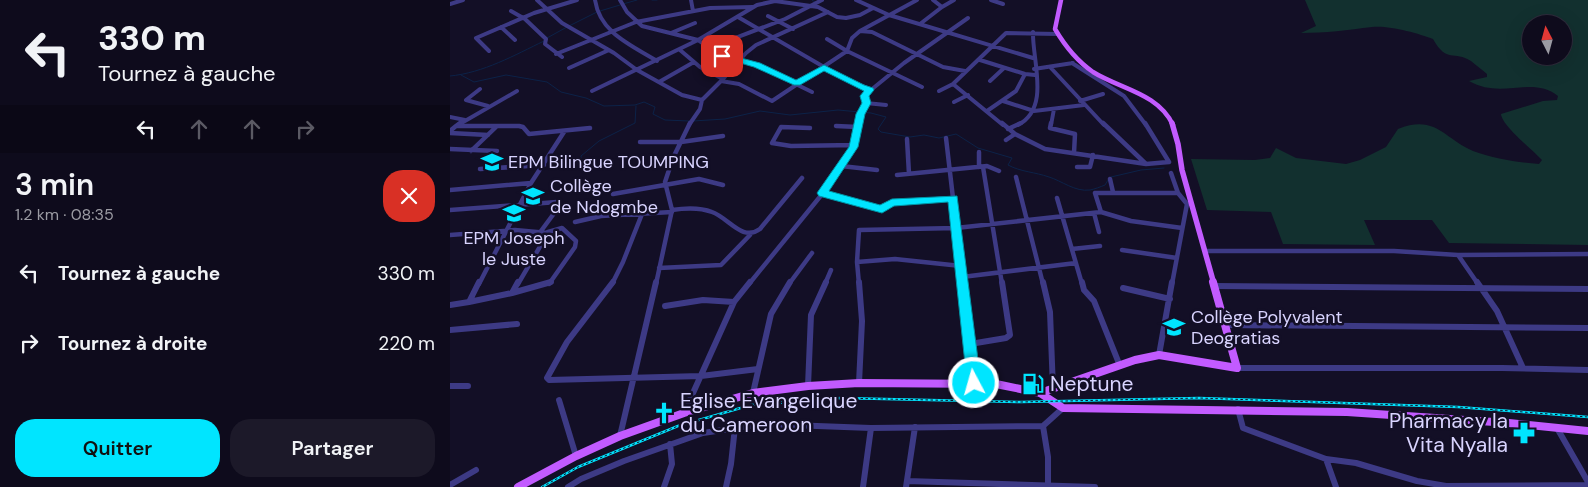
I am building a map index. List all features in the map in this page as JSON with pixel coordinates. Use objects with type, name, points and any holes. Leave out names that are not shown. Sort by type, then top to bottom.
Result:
[{"type":"main road","points":[[1040,393],[1135,360],[1160,355],[1237,368],[1182,170],[1178,141],[1170,119],[1162,110],[1139,93],[1100,75],[1069,52],[1058,34],[1055,23],[1061,0]]},
{"type":"main road","points":[[518,487],[576,456],[620,436],[684,412],[753,393],[808,386],[859,383],[996,384],[1040,393],[1063,408],[1108,410],[1238,409],[1403,415],[1588,431]]},
{"type":"street","points":[[450,4],[464,0]]},
{"type":"street","points":[[537,0],[562,23],[592,39],[637,70],[682,95],[702,100]]},
{"type":"street","points":[[489,51],[476,38],[523,17],[577,0]]},
{"type":"street","points":[[595,0],[596,13],[600,21],[611,31],[657,61]]},
{"type":"street","points":[[620,0],[636,22],[651,29],[698,40],[722,56],[757,65],[812,92]]},
{"type":"street","points":[[691,0],[693,11]]},
{"type":"street","points":[[709,48],[777,22],[822,0]]},
{"type":"street","points":[[856,0],[889,15],[1033,58]]},
{"type":"street","points":[[680,50],[694,62],[722,80],[739,84],[772,101],[847,51],[852,38],[860,31],[917,0]]},
{"type":"street","points":[[933,0],[942,7]]},
{"type":"street","points":[[920,24],[954,0]]},
{"type":"street","points":[[991,0],[1004,4]]},
{"type":"street","points":[[556,54],[636,22],[693,11],[721,7],[754,7],[776,1],[809,6],[837,17],[848,18],[873,8]]},
{"type":"street","points":[[592,91],[680,50],[754,7]]},
{"type":"street","points":[[511,12],[523,17],[544,36],[548,47],[562,57]]},
{"type":"street","points":[[620,436],[672,211],[666,180],[673,158],[700,109],[702,100],[739,61],[756,45],[828,12]]},
{"type":"street","points":[[768,16],[793,29]]},
{"type":"street","points":[[738,17],[824,68],[870,90]]},
{"type":"street","points":[[684,412],[734,302],[823,193],[854,145],[866,103],[865,96],[892,72],[968,18]]},
{"type":"street","points":[[671,33],[695,24]]},
{"type":"street","points":[[501,27],[515,40]]},
{"type":"street","points":[[860,31],[872,32],[943,67],[965,71]]},
{"type":"street","points":[[939,91],[953,84],[1006,33],[1033,32],[1058,34]]},
{"type":"street","points":[[1008,129],[1026,120],[1034,110],[1039,94],[1034,69],[1033,32]]},
{"type":"street","points":[[827,39],[847,51],[922,87]]},
{"type":"street","points":[[569,68],[609,50]]},
{"type":"street","points":[[980,60],[1025,74],[1035,75]]},
{"type":"street","points":[[659,82],[694,62]]},
{"type":"street","points":[[1034,69],[1080,62]]},
{"type":"street","points":[[953,84],[1014,134],[1045,149],[1146,164],[1169,162],[1141,116],[1122,94],[1072,63]]},
{"type":"street","points":[[1050,67],[1080,101],[1146,164]]},
{"type":"street","points":[[990,81],[1004,68]]},
{"type":"street","points":[[986,111],[1016,91],[1025,74]]},
{"type":"street","points":[[480,89],[466,100],[488,106]]},
{"type":"street","points":[[450,131],[488,106],[517,91]]},
{"type":"street","points":[[1080,101],[1103,94]]},
{"type":"street","points":[[954,102],[968,96]]},
{"type":"street","points":[[1003,101],[1034,110],[1084,105]]},
{"type":"street","points":[[866,103],[886,105]]},
{"type":"street","points":[[1054,109],[1050,128],[1075,134],[1074,153]]},
{"type":"street","points":[[450,117],[465,120]]},
{"type":"street","points":[[456,126],[519,126],[528,134],[590,128]]},
{"type":"street","points":[[836,126],[858,127]]},
{"type":"street","points":[[471,151],[496,127]]},
{"type":"street","points":[[810,128],[781,127],[772,143],[791,146],[854,145]]},
{"type":"street","points":[[450,131],[488,135]]},
{"type":"street","points":[[469,302],[531,183],[564,132]]},
{"type":"street","points":[[1006,140],[1014,134]]},
{"type":"street","points":[[640,142],[681,142],[723,136]]},
{"type":"street","points":[[946,138],[974,383]]},
{"type":"street","points":[[907,139],[909,174]]},
{"type":"street","points":[[450,149],[497,151]]},
{"type":"street","points":[[970,344],[1006,338],[1010,335],[993,224],[979,152]]},
{"type":"street","points":[[1078,167],[1090,166],[1092,155]]},
{"type":"street","points":[[480,169],[544,165]]},
{"type":"street","points":[[841,166],[877,170]]},
{"type":"street","points":[[898,175],[981,167],[999,170]]},
{"type":"street","points":[[1160,355],[1187,204],[1178,193],[1171,173]]},
{"type":"street","points":[[1016,177],[1050,312],[1054,389]]},
{"type":"street","points":[[660,268],[722,265],[750,235],[760,229],[802,178]]},
{"type":"street","points":[[613,194],[699,179],[723,185]]},
{"type":"street","points":[[1110,179],[1113,192]]},
{"type":"street","points":[[450,190],[531,183]]},
{"type":"street","points":[[823,193],[882,210],[892,202],[953,198]]},
{"type":"street","points":[[1101,212],[1095,193],[1178,193]]},
{"type":"street","points":[[1057,198],[1084,290],[1094,301],[1120,366]]},
{"type":"street","points":[[450,210],[557,202],[558,208],[541,231]]},
{"type":"street","points":[[575,222],[600,216],[705,208],[750,235]]},
{"type":"street","points":[[859,383],[862,321],[858,262],[859,230],[956,228],[1101,212],[1132,221],[1182,228]]},
{"type":"street","points":[[1094,213],[1100,232]]},
{"type":"street","points":[[642,214],[621,269],[554,362],[547,378],[549,380],[701,376],[758,369]]},
{"type":"street","points":[[450,235],[506,230],[548,232],[562,228],[576,241],[575,247],[551,283],[450,305]]},
{"type":"street","points":[[512,293],[548,232]]},
{"type":"street","points":[[1072,249],[1100,246]]},
{"type":"street","points":[[1122,250],[1177,258]]},
{"type":"street","points":[[1205,251],[1394,251],[1448,252],[1458,255],[1588,254]]},
{"type":"street","points":[[753,393],[771,314],[792,277],[812,253]]},
{"type":"street","points":[[1458,255],[1497,311],[1523,368]]},
{"type":"street","points":[[858,262],[895,259],[961,266]]},
{"type":"street","points":[[962,277],[1076,263]]},
{"type":"street","points":[[808,386],[811,315],[831,270]]},
{"type":"street","points":[[1214,286],[1588,288]]},
{"type":"street","points":[[1123,288],[1170,299]]},
{"type":"street","points":[[665,306],[702,300],[734,302]]},
{"type":"street","points":[[450,330],[517,324]]},
{"type":"street","points":[[1225,325],[1588,328]]},
{"type":"street","points":[[1237,368],[1523,368],[1588,370]]},
{"type":"street","points":[[450,386],[468,386]]},
{"type":"street","points":[[559,400],[576,456]]},
{"type":"street","points":[[568,487],[581,479],[670,444],[700,434],[735,428],[763,424],[871,428],[1043,426],[1063,408]]},
{"type":"street","points":[[1238,409],[1242,428],[1326,458],[1356,464],[1417,481],[1450,487],[1588,483],[1557,428]]},
{"type":"street","points":[[1043,426],[1048,457],[1048,486]]},
{"type":"street","points":[[914,427],[907,484],[1095,487]]},
{"type":"street","points":[[726,487],[735,428]]},
{"type":"street","points":[[863,487],[871,428]]},
{"type":"street","points":[[664,487],[672,464],[670,444]]},
{"type":"street","points":[[1326,458],[1336,487]]},
{"type":"street","points":[[450,486],[476,470]]},
{"type":"green space","points":[[1305,0],[1588,0],[1588,245],[1449,243],[1432,220],[1364,220],[1375,245],[1283,244],[1271,212],[1207,210],[1191,159],[1255,160],[1270,158],[1276,148],[1296,158],[1346,164],[1360,160],[1386,147],[1398,129],[1411,125],[1422,124],[1431,126],[1463,146],[1489,156],[1539,164],[1542,160],[1512,131],[1501,114],[1543,101],[1557,100],[1558,96],[1548,90],[1538,87],[1505,89],[1481,86],[1469,81],[1487,77],[1487,74],[1471,61],[1460,56],[1447,54],[1438,47],[1433,39],[1394,28],[1379,27],[1301,33],[1316,26]]},
{"type":"waterway","points":[[623,4],[637,0]]},
{"type":"waterway","points":[[652,0],[657,0]]},
{"type":"waterway","points":[[812,0],[816,3]]},
{"type":"waterway","points":[[600,11],[620,5]]},
{"type":"waterway","points":[[569,26],[597,12]]},
{"type":"waterway","points":[[547,38],[567,27]]},
{"type":"waterway","points":[[450,76],[487,67],[544,41]]},
{"type":"waterway","points":[[461,75],[474,82],[506,75],[547,82],[561,92],[586,98],[604,106],[635,105],[644,102],[655,107],[653,114],[665,120],[689,121]]},
{"type":"waterway","points":[[582,164],[581,156],[599,141],[635,123],[636,106]]},
{"type":"waterway","points":[[693,121],[725,119],[760,111],[790,115],[838,110],[871,113],[886,117],[878,129],[881,132],[910,137],[924,135],[939,138],[956,134],[978,148],[1012,158],[1008,165],[1023,171],[1049,177],[1079,189],[1096,189],[1105,185],[1108,180]]},
{"type":"waterway","points":[[1111,177],[1141,170],[1164,168]]},
{"type":"railway","points":[[542,487],[578,467],[678,426],[751,405],[840,398],[1021,402],[1199,398],[1458,407],[1588,417]]},
{"type":"place","name":"EPM Bilingue TOUMPING","points":[[492,162]]},
{"type":"place","name":"Collège de Ndogmbe","points":[[533,196]]},
{"type":"place","name":"EPM Joseph le Juste","points":[[514,213]]},
{"type":"place","name":"Collège Polyvalent Deogratias","points":[[1174,327]]},
{"type":"place","name":"Neptune","points":[[1033,384]]},
{"type":"place","name":"Eglise Evangelique du Cameroon","points":[[664,413]]},
{"type":"place","name":"Pharmacy la Vita Nyalla","points":[[1524,433]]},
{"type":"route","points":[[722,56],[757,65],[797,84],[824,68],[870,90],[865,96],[866,103],[860,114],[854,147],[823,193],[882,210],[892,202],[953,198],[974,383]]}]
